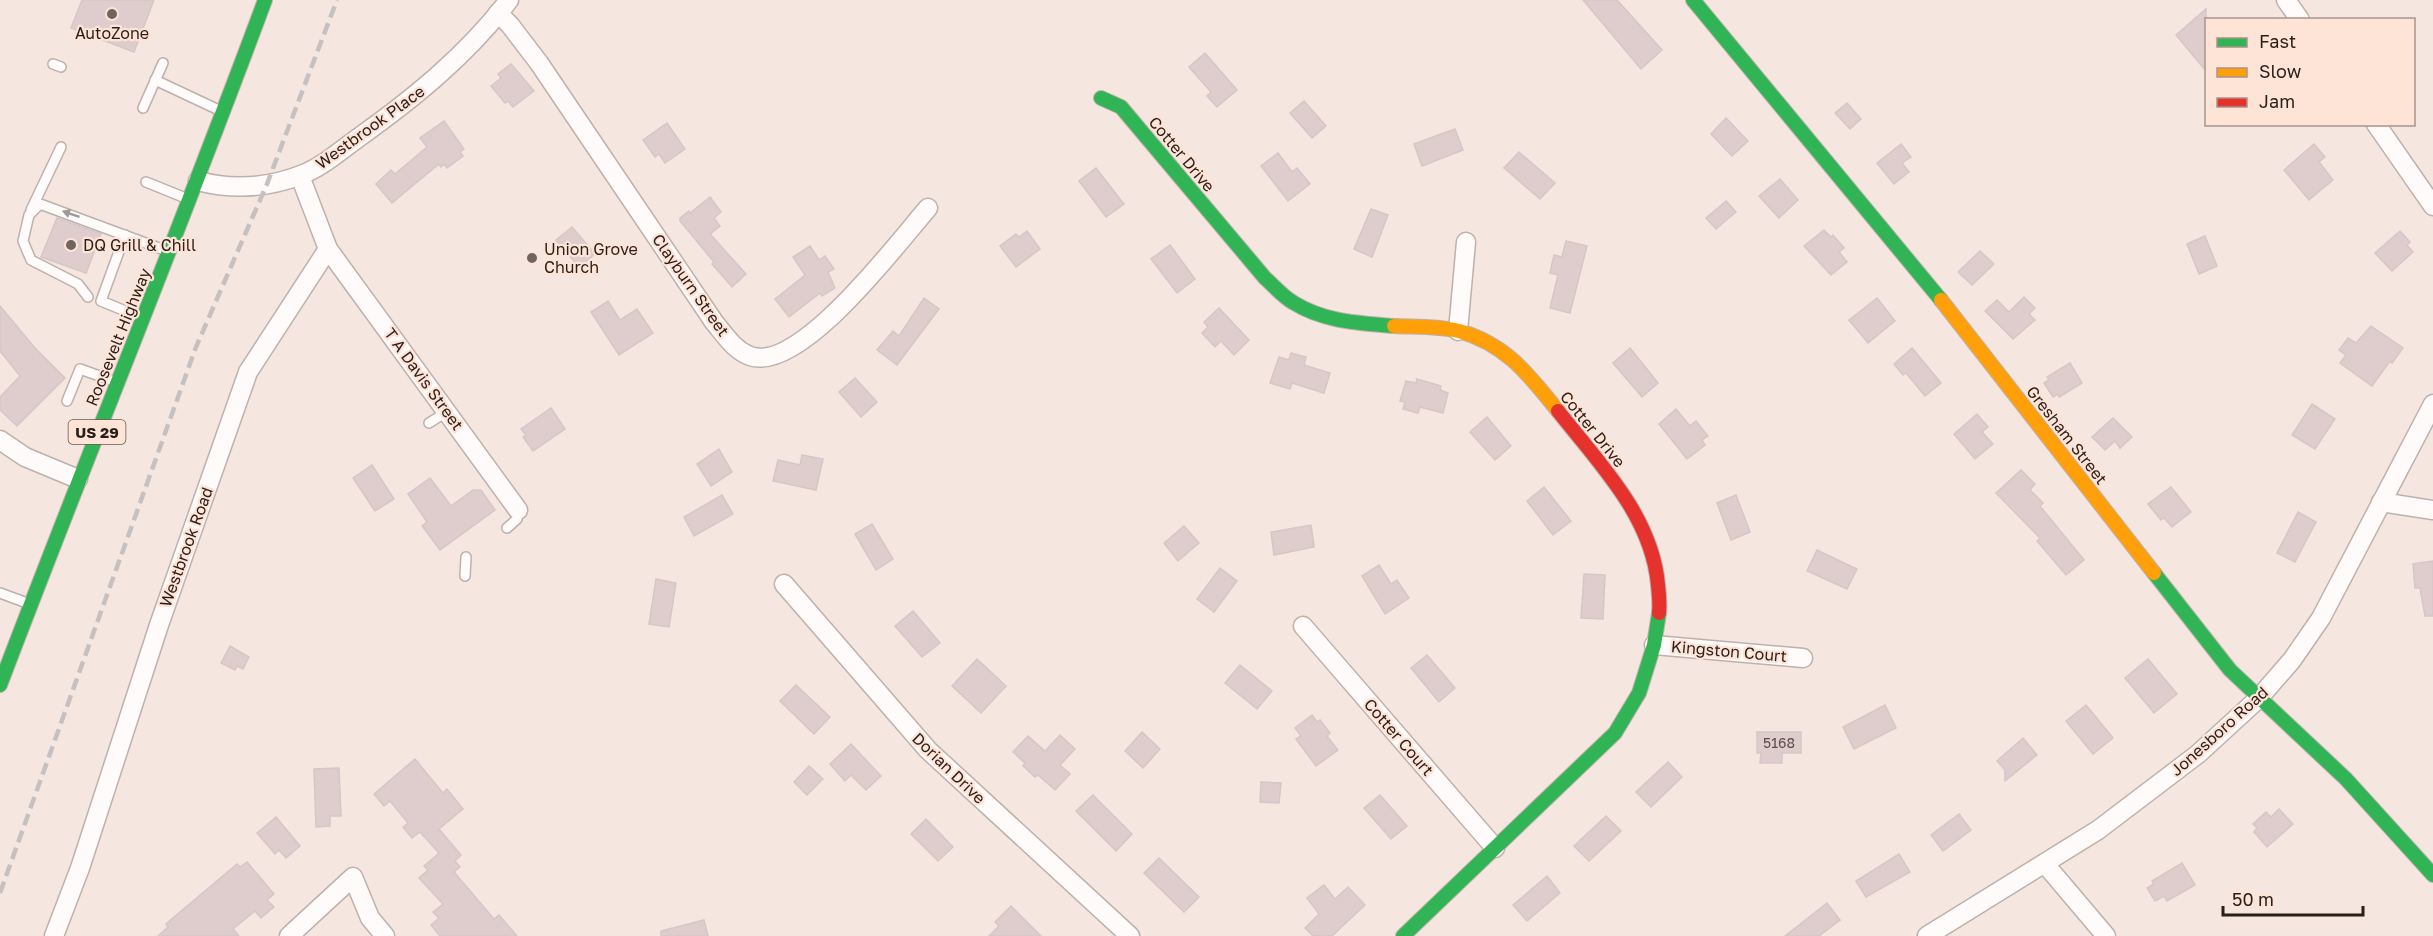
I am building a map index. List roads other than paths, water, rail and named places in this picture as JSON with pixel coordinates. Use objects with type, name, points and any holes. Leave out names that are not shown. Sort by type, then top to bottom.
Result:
[{"type":"street","name":"Roosevelt Highway","points":[[0,685],[78,479],[198,181],[264,0]]},
{"type":"street","name":"Gresham Street","points":[[1694,0],[1911,262],[2230,670],[2346,779],[2433,875]]},
{"type":"street","points":[[2286,0],[2299,18]]},
{"type":"street","name":"Westbrook Place","points":[[198,181],[240,188],[300,176],[323,164],[409,101],[456,59],[504,7]]},
{"type":"street","name":"Clayburn Street","points":[[504,7],[510,25],[539,63],[714,322],[735,348],[752,356],[766,358],[780,353],[811,335],[841,308],[928,208]]},
{"type":"street","name":"Cotter Drive","points":[[1101,98],[1122,107],[1265,278],[1292,302],[1318,315],[1341,321],[1458,331],[1493,345],[1524,368],[1623,493],[1649,542],[1656,563],[1660,607],[1654,645],[1639,693],[1615,733],[1403,936]]},
{"type":"street","points":[[2377,126],[2433,206]]},
{"type":"street","points":[[300,176],[328,249]]},
{"type":"street","points":[[1458,331],[1466,242]]},
{"type":"street","name":"T A Davis Street","points":[[328,249],[518,510]]},
{"type":"street","name":"Westbrook Road","points":[[54,936],[80,868],[159,625],[249,372],[328,249]]},
{"type":"street","name":"Jonesboro Road","points":[[1927,936],[2098,830],[2198,754],[2259,699],[2292,660],[2321,618],[2433,404]]},
{"type":"street","points":[[1,445],[24,451],[78,479]]},
{"type":"street","points":[[2381,502],[2433,510]]},
{"type":"street","name":"Dorian Drive","points":[[784,585],[928,750],[1130,936]]},
{"type":"street","name":"Cotter Court","points":[[1303,626],[1495,849]]},
{"type":"street","name":"Kingston Court","points":[[1654,645],[1803,658]]},
{"type":"street","points":[[2045,864],[2106,936]]},
{"type":"street","points":[[289,936],[353,877],[370,918],[385,936]]},
{"type":"lane","points":[[143,108],[163,63]]},
{"type":"lane","points":[[155,80],[222,112]]},
{"type":"lane","points":[[61,147],[29,215],[23,242],[31,260],[78,284],[88,297]]},
{"type":"lane","points":[[146,183],[190,200]]},
{"type":"lane","points":[[29,215],[40,204],[169,252]]},
{"type":"lane","points":[[125,235],[101,301],[142,318]]},
{"type":"lane","points":[[67,401],[80,369],[117,383]]},
{"type":"lane","points":[[429,423],[447,411]]},
{"type":"lane","points":[[507,528],[517,519],[518,510]]},
{"type":"lane","points":[[465,576],[466,557]]},
{"type":"lane","points":[[0,593],[30,604]]},
{"type":"railway","points":[[0,893],[196,347],[267,184],[337,0]]},
{"type":"place","name":"AutoZone","points":[[112,14]]},
{"type":"place","name":"DQ Grill & Chill","points":[[71,245]]},
{"type":"place","name":"Union Grove Church","points":[[532,258]]}]
